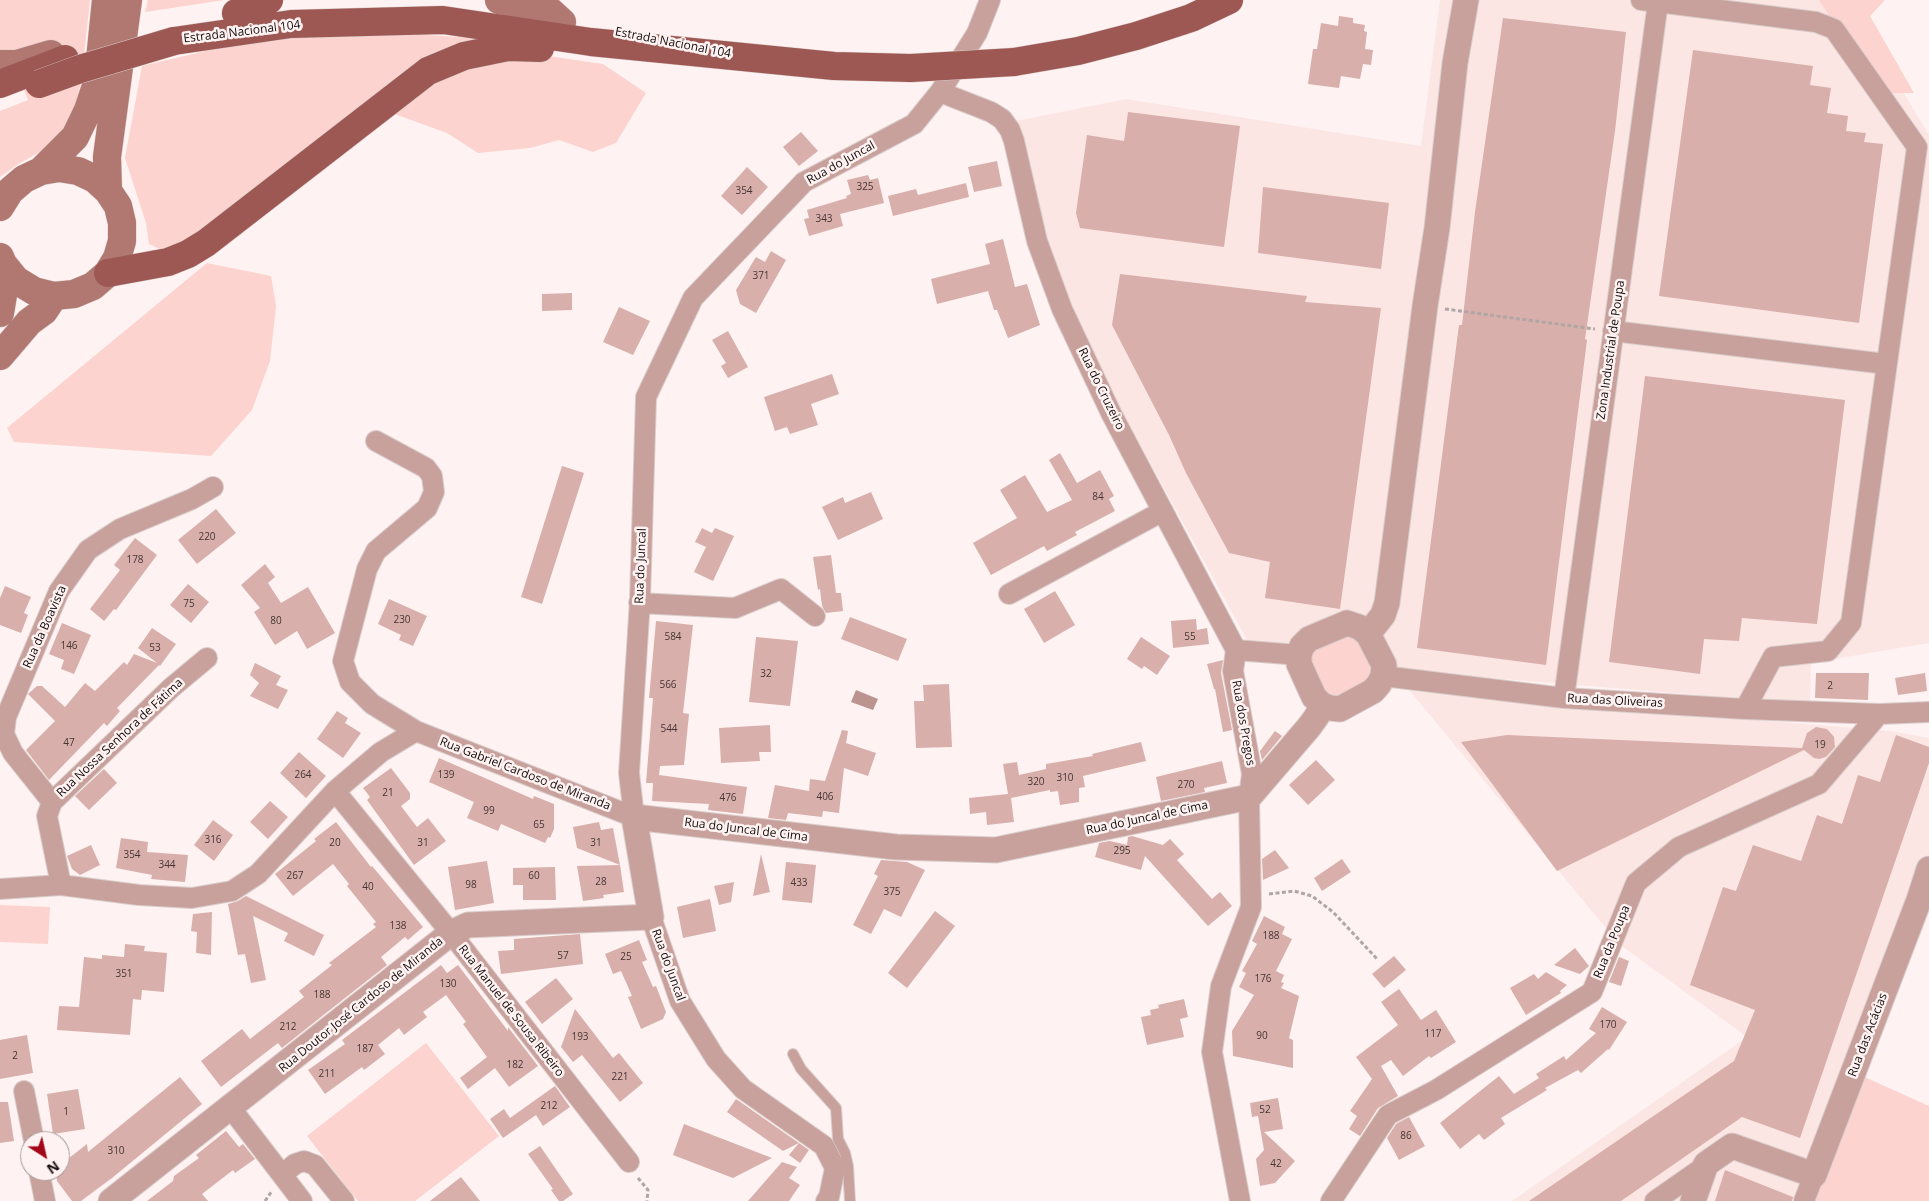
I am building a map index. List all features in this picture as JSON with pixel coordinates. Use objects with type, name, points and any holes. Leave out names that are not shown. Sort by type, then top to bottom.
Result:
[{"type":"main road","points":[[108,191],[108,157],[128,0]]},
{"type":"main road","points":[[236,13],[269,0]]},
{"type":"main road","points":[[499,0],[551,12],[562,22]]},
{"type":"main road","points":[[748,57],[834,66],[911,68],[1014,62],[1078,52],[1136,36],[1191,18],[1229,0]]},
{"type":"main road","points":[[40,171],[75,137],[88,110],[98,80],[105,5]]},
{"type":"main road","name":"Estrada Nacional 104","points":[[0,84],[65,59],[171,33],[236,13],[290,10],[441,8],[562,22],[748,57]]},
{"type":"main road","name":"Estrada Nacional 104","points":[[0,99],[171,33],[291,24],[443,20],[592,42],[748,57]]},
{"type":"main road","points":[[108,273],[168,262],[188,254],[206,243],[389,99],[428,71],[464,56],[508,47],[578,50],[592,42]]},
{"type":"main road","points":[[0,64],[17,64],[56,53],[65,59]]},
{"type":"main road","points":[[0,207],[10,191],[24,179],[40,171],[59,168],[78,171],[95,179],[108,191],[118,206],[122,223],[122,241],[117,258],[108,273],[93,286],[74,294],[54,296],[34,291],[16,280],[2,260]]},
{"type":"main road","points":[[0,314],[4,289],[2,260]]},
{"type":"main road","points":[[0,356],[28,322],[44,311],[54,296]]},
{"type":"street","name":"Rua do Juncal","points":[[826,1201],[829,1197],[835,1168],[824,1146],[743,1089],[716,1059],[680,1001],[651,917],[634,817],[629,773],[640,603],[646,397],[693,298],[804,182],[914,124],[940,92],[977,32],[990,0]]},
{"type":"street","points":[[1368,634],[1383,615],[1387,603],[1425,306],[1437,228],[1455,63],[1466,0]]},
{"type":"street","points":[[1650,1],[1816,22],[1834,29],[1916,147],[1851,623],[1828,651],[1773,657],[1745,709]]},
{"type":"street","name":"Zona Industrial de Poupa","points":[[1564,698],[1613,332],[1650,1]]},
{"type":"street","name":"Rua do Cruzeiro","points":[[940,92],[992,112],[1002,119],[1010,130],[1037,241],[1062,309],[1111,413],[1236,650]]},
{"type":"street","points":[[1613,332],[1886,364]]},
{"type":"street","name":"Rua Gabriel Cardoso de Miranda","points":[[376,441],[426,468],[432,476],[434,492],[427,508],[376,551],[367,569],[343,661],[350,682],[372,704],[416,731],[634,817]]},
{"type":"street","name":"Rua da Boavista","points":[[52,802],[13,753],[4,734],[6,717],[59,591],[88,550],[120,529],[192,499],[213,487]]},
{"type":"street","points":[[1009,594],[1163,511]]},
{"type":"street","points":[[640,603],[734,608],[781,589],[814,616]]},
{"type":"street","points":[[1347,623],[1359,627],[1368,634],[1384,665],[1383,676],[1379,684],[1373,690],[1340,709],[1330,708],[1322,704],[1314,697],[1299,664],[1302,646],[1309,639],[1347,623]]},
{"type":"street","points":[[1236,650],[1299,655]]},
{"type":"street","name":"Rua dos Pregos","points":[[1236,650],[1233,671],[1252,774],[1249,797]]},
{"type":"street","name":"Rua Nossa Senhora de Fátima","points":[[61,885],[47,816],[52,802],[171,688],[207,658]]},
{"type":"street","name":"Rua das Oliveiras","points":[[1383,676],[1564,698],[1745,709],[1880,714]]},
{"type":"street","points":[[1240,1201],[1212,1052],[1221,986],[1251,907],[1249,797],[1309,727],[1317,716],[1322,704]]},
{"type":"street","points":[[1880,714],[1929,712]]},
{"type":"street","name":"Rua da Poupa","points":[[1332,1201],[1388,1115],[1436,1090],[1592,992],[1636,884],[1679,847],[1819,784],[1880,714]]},
{"type":"street","points":[[0,889],[61,885],[139,895],[192,898],[232,891],[258,874],[335,791],[381,752],[416,731]]},
{"type":"street","name":"Rua Manuel de Sousa Ribeiro","points":[[335,791],[451,933],[629,1162]]},
{"type":"street","name":"Rua do Juncal de Cima","points":[[634,817],[896,847],[996,850],[1249,797]]},
{"type":"street","name":"Rua das Acácias","points":[[1804,1201],[1916,909],[1929,869]]},
{"type":"street","name":"Rua Doutor José Cardoso de Miranda","points":[[112,1201],[451,933],[468,925],[651,917]]},
{"type":"street","points":[[24,1091],[32,1131]]},
{"type":"street","points":[[230,1107],[302,1201]]},
{"type":"street","points":[[1655,1201],[1732,1146],[1814,1175]]},
{"type":"street","points":[[282,1175],[295,1164],[304,1161],[316,1165],[344,1201]]},
{"type":"street","points":[[1693,1201],[1705,1166]]},
{"type":"street","points":[[41,1181],[45,1201]]},
{"type":"lane","points":[[793,1054],[801,1069],[836,1108],[838,1139],[845,1153],[848,1166],[850,1201]]},
{"type":"path","points":[[1425,306],[1613,332]]},
{"type":"path","points":[[1251,898],[1294,891],[1312,896],[1333,912],[1378,960]]},
{"type":"path","points":[[629,1162],[636,1175],[648,1190],[647,1201]]},
{"type":"shaded area","points":[[0,0],[90,0],[81,83],[70,123],[53,145],[20,163],[0,177],[0,111],[28,100],[10,56],[0,55]]},
{"type":"shaded area","points":[[148,0],[224,0],[145,12]]},
{"type":"shaded area","points":[[1440,0],[1848,0],[1929,135],[1929,643],[1811,663],[1810,704],[1404,671],[1247,640],[1099,369],[1049,251],[1016,121],[1126,99],[1421,146]]},
{"type":"shaded area","points":[[1819,0],[1885,0],[1870,16],[1914,93],[1879,93]]},
{"type":"shaded area","points":[[384,32],[503,40],[478,44],[207,237],[162,250],[149,244],[146,223],[125,158],[142,66],[265,37]]},
{"type":"shaded area","points":[[548,56],[603,64],[646,93],[616,143],[593,152],[559,140],[530,148],[478,153],[447,133],[389,112],[444,74],[489,62]]},
{"type":"shaded area","points":[[207,263],[271,276],[276,306],[270,361],[252,410],[211,456],[14,442],[7,428]]},
{"type":"shaded area","points":[[1347,633],[1354,634],[1375,667],[1372,679],[1338,700],[1326,697],[1308,657],[1309,651]]},
{"type":"shaded area","points":[[856,690],[878,699],[873,710],[851,702]]},
{"type":"shaded area","points":[[1410,691],[1890,731],[1929,738],[1929,879],[1815,1201],[1512,1201],[1747,1037],[1619,944]]},
{"type":"shaded area","points":[[0,905],[50,907],[48,944],[0,942]]},
{"type":"shaded area","points":[[426,1043],[499,1136],[415,1201],[358,1201],[307,1136]]},
{"type":"shaded area","points":[[1860,1075],[1929,1106],[1929,1201],[1815,1201]]},
{"type":"building","points":[[1339,16],[1353,18],[1353,23],[1365,25],[1364,31],[1367,32],[1365,49],[1373,50],[1371,65],[1363,64],[1360,79],[1341,76],[1339,88],[1308,84],[1313,49],[1317,49],[1321,23],[1338,26]]},
{"type":"building","points":[[1503,18],[1626,32],[1615,131],[1585,339],[1587,340],[1546,665],[1417,648],[1459,325],[1462,325],[1475,212]]},
{"type":"building","points":[[1693,50],[1813,66],[1810,85],[1831,88],[1827,113],[1848,116],[1846,131],[1866,133],[1864,142],[1883,144],[1859,323],[1659,296]]},
{"type":"building","points":[[1128,112],[1240,126],[1224,247],[1080,228],[1076,213],[1087,135],[1124,141]]},
{"type":"building","points":[[801,132],[818,151],[799,166],[783,147]]},
{"type":"building","points":[[997,161],[1002,186],[974,192],[968,167]]},
{"type":"building","points":[[747,167],[768,187],[742,215],[721,196]]},
{"type":"building","points":[[868,175],[870,180],[878,178],[884,203],[840,214],[843,226],[809,236],[804,219],[809,218],[807,210],[847,198],[846,196],[851,194],[847,180]]},
{"type":"building","points":[[966,183],[969,197],[893,216],[888,196],[916,189],[918,195]]},
{"type":"building","points":[[1263,187],[1389,203],[1381,269],[1258,253]]},
{"type":"building","points":[[1003,239],[1015,287],[1027,284],[1040,325],[1008,338],[997,310],[994,310],[988,291],[937,304],[931,279],[990,264],[985,244]]},
{"type":"building","points":[[771,251],[786,260],[756,313],[740,304],[736,290],[756,257],[765,262]]},
{"type":"building","points":[[1120,274],[1307,296],[1305,302],[1381,308],[1340,609],[1265,598],[1270,562],[1229,553],[1186,473],[1169,435],[1112,325]]},
{"type":"building","points":[[572,293],[572,310],[542,311],[542,294]]},
{"type":"building","points":[[619,307],[650,321],[633,355],[603,342]]},
{"type":"building","points":[[728,331],[748,367],[728,378],[721,366],[726,363],[712,340]]},
{"type":"building","points":[[832,374],[839,394],[811,404],[818,425],[790,434],[787,427],[775,431],[764,397]]},
{"type":"building","points":[[1645,376],[1845,400],[1817,624],[1742,618],[1739,641],[1704,639],[1700,674],[1609,662]]},
{"type":"building","points":[[1060,453],[1077,483],[1100,470],[1114,496],[1109,499],[1115,511],[1075,532],[1077,535],[1047,551],[1044,546],[991,575],[973,543],[1017,518],[1000,490],[1025,475],[1047,512],[1072,500],[1049,460]]},
{"type":"building","points":[[562,466],[584,473],[542,604],[521,597]]},
{"type":"building","points":[[871,492],[883,519],[838,540],[822,507],[843,497],[845,503]]},
{"type":"building","points":[[216,509],[236,533],[197,564],[178,540]]},
{"type":"building","points":[[702,528],[712,533],[715,528],[734,536],[713,581],[694,572],[706,547],[695,542]]},
{"type":"building","points":[[135,538],[157,555],[116,610],[114,609],[104,621],[90,609],[120,570],[114,565]]},
{"type":"building","points":[[831,555],[836,593],[841,593],[843,611],[826,613],[822,606],[820,589],[818,590],[813,557]]},
{"type":"building","points":[[265,564],[275,577],[268,583],[281,603],[308,587],[335,633],[307,649],[297,631],[275,645],[254,612],[260,608],[241,585]]},
{"type":"building","points":[[188,584],[209,602],[191,623],[170,605]]},
{"type":"building","points":[[5,586],[31,597],[24,613],[28,615],[21,633],[0,625],[0,598]]},
{"type":"building","points":[[1055,591],[1075,625],[1044,643],[1024,609]]},
{"type":"building","points":[[389,599],[427,616],[413,646],[399,640],[401,635],[378,624]]},
{"type":"building","points":[[850,617],[907,639],[898,661],[841,639]]},
{"type":"building","points":[[1196,619],[1197,630],[1207,628],[1209,644],[1173,648],[1171,621]]},
{"type":"building","points":[[656,621],[693,625],[683,713],[689,714],[684,765],[660,766],[659,775],[747,787],[743,814],[708,810],[709,804],[652,801],[653,783],[646,783],[653,698],[649,698]]},
{"type":"building","points":[[62,623],[91,635],[74,674],[61,669],[64,660],[49,654]]},
{"type":"building","points":[[152,628],[176,644],[160,666],[117,708],[120,711],[107,726],[104,723],[49,780],[26,750],[55,721],[28,694],[37,686],[42,686],[65,707],[85,683],[95,691],[124,662],[127,665],[134,654],[157,663],[138,648]]},
{"type":"building","points":[[756,637],[798,641],[790,706],[749,702]]},
{"type":"building","points":[[1141,637],[1170,656],[1157,675],[1144,666],[1142,669],[1127,659]]},
{"type":"building","points":[[1223,660],[1221,673],[1232,730],[1223,732],[1215,689],[1207,664]]},
{"type":"building","points":[[255,663],[281,676],[276,685],[288,690],[278,709],[250,696],[259,683],[250,675]]},
{"type":"building","points":[[1816,673],[1869,673],[1868,700],[1815,698]]},
{"type":"building","points":[[1925,673],[1927,691],[1898,695],[1895,678]]},
{"type":"building","points":[[949,684],[952,747],[916,748],[914,701],[924,701],[923,685]]},
{"type":"building","points":[[337,711],[348,718],[345,723],[361,733],[343,758],[317,739]]},
{"type":"building","points":[[770,725],[771,752],[759,752],[760,761],[721,763],[719,728]]},
{"type":"building","points":[[1816,727],[1827,729],[1834,737],[1835,747],[1826,757],[1814,758],[1804,750],[1557,871],[1461,742],[1507,735],[1802,748],[1807,733]]},
{"type":"building","points":[[842,730],[848,731],[846,743],[876,753],[868,776],[844,768],[839,813],[823,811],[822,817],[788,813],[786,820],[768,818],[775,785],[809,791],[810,779],[825,781]]},
{"type":"building","points":[[1275,731],[1282,736],[1262,760],[1260,751]]},
{"type":"building","points":[[1896,735],[1929,747],[1929,763],[1800,1138],[1742,1117],[1621,1201],[1529,1201],[1734,1061],[1755,1010],[1690,985],[1723,887],[1736,891],[1753,845],[1801,861],[1817,815],[1842,824],[1858,775],[1880,782]]},
{"type":"building","points":[[1141,742],[1146,761],[1083,776],[1085,787],[1079,788],[1079,802],[1060,805],[1058,791],[1050,792],[1050,790],[1011,798],[1014,822],[987,825],[986,812],[970,814],[969,798],[1008,794],[1003,764],[1017,762],[1019,775],[1046,769],[1046,764],[1093,756],[1092,754]]},
{"type":"building","points":[[299,752],[326,776],[306,798],[280,773]]},
{"type":"building","points":[[439,758],[533,799],[534,796],[554,804],[554,829],[550,838],[548,837],[545,843],[501,824],[498,831],[467,818],[474,802],[429,782]]},
{"type":"building","points":[[1316,760],[1335,780],[1308,805],[1289,785]]},
{"type":"building","points":[[1222,761],[1227,783],[1204,788],[1205,792],[1161,801],[1156,777]]},
{"type":"building","points":[[391,768],[410,793],[410,799],[401,806],[417,827],[428,818],[446,841],[414,865],[367,800],[370,797],[363,788]]},
{"type":"building","points":[[104,769],[117,783],[89,810],[75,796]]},
{"type":"building","points":[[270,801],[288,817],[268,839],[250,822]]},
{"type":"building","points":[[213,820],[233,835],[214,861],[194,845]]},
{"type":"building","points":[[336,822],[371,867],[423,927],[408,940],[405,937],[381,957],[387,965],[282,1048],[278,1043],[221,1087],[201,1061],[242,1029],[250,1039],[304,997],[299,991],[332,965],[329,963],[376,927],[373,924],[376,922],[347,886],[349,884],[333,864],[293,896],[275,874]]},
{"type":"building","points":[[599,822],[601,830],[613,828],[620,865],[577,848],[573,827]]},
{"type":"building","points":[[1132,836],[1163,845],[1170,839],[1184,854],[1177,860],[1212,899],[1220,892],[1232,906],[1208,926],[1145,856],[1141,870],[1095,857],[1099,843],[1110,841],[1127,845],[1128,837]]},
{"type":"building","points":[[121,838],[148,842],[147,852],[188,855],[185,882],[151,879],[152,875],[116,868]]},
{"type":"building","points":[[91,845],[100,865],[80,875],[72,869],[67,856]]},
{"type":"building","points":[[1275,850],[1289,868],[1263,880],[1262,859]]},
{"type":"building","points":[[761,854],[770,892],[753,896]]},
{"type":"building","points":[[1342,859],[1351,872],[1322,891],[1314,878]]},
{"type":"building","points":[[881,860],[907,862],[925,870],[901,917],[884,909],[871,934],[853,925],[878,876],[874,874]]},
{"type":"building","points":[[487,861],[494,903],[455,910],[448,867]]},
{"type":"building","points":[[786,862],[816,865],[812,903],[782,900]]},
{"type":"building","points":[[620,865],[624,892],[603,895],[604,898],[583,901],[577,866]]},
{"type":"building","points":[[555,867],[556,900],[523,900],[523,885],[513,885],[513,868]]},
{"type":"building","points":[[734,882],[731,902],[719,905],[714,886]]},
{"type":"building","points":[[246,896],[324,935],[314,956],[284,941],[288,933],[253,916],[266,980],[251,983],[245,954],[238,955],[228,904]]},
{"type":"building","points":[[710,899],[716,931],[683,938],[677,907]]},
{"type":"building","points":[[935,911],[955,926],[907,988],[888,973]]},
{"type":"building","points":[[212,912],[211,955],[196,953],[197,932],[191,931],[193,914]]},
{"type":"building","points":[[1264,916],[1285,927],[1282,934],[1292,939],[1276,971],[1284,975],[1281,982],[1284,983],[1281,988],[1299,996],[1289,1038],[1293,1040],[1293,1068],[1233,1056],[1232,1031],[1254,995],[1239,987],[1246,973],[1242,971],[1257,944],[1252,941]]},
{"type":"building","points":[[580,934],[583,964],[501,974],[498,951],[514,950],[514,939]]},
{"type":"building","points":[[639,940],[647,960],[642,962],[653,987],[656,986],[666,1012],[663,1019],[641,1029],[628,997],[632,996],[621,971],[613,974],[605,954]]},
{"type":"building","points":[[125,944],[145,946],[144,951],[167,953],[164,992],[142,990],[141,1000],[133,999],[130,1035],[57,1030],[59,1006],[79,1007],[84,957],[102,959],[102,955],[124,957]]},
{"type":"building","points":[[1575,948],[1589,966],[1580,974],[1554,965]]},
{"type":"building","points":[[1394,956],[1406,970],[1384,988],[1372,974]]},
{"type":"building","points":[[1619,957],[1629,961],[1621,986],[1609,982]]},
{"type":"building","points":[[441,965],[447,973],[458,965],[508,1031],[508,1027],[538,1066],[509,1087],[495,1068],[468,1089],[460,1078],[487,1057],[463,1024],[466,1022],[446,995],[423,1012],[427,1017],[404,1035],[399,1028],[378,1045],[385,1054],[364,1070],[362,1067],[325,1094],[308,1070],[345,1044],[342,1040]]},
{"type":"building","points":[[1546,972],[1567,985],[1560,991],[1561,993],[1526,1015],[1510,988],[1534,974],[1538,979]]},
{"type":"building","points":[[556,978],[573,999],[542,1024],[525,1002]]},
{"type":"building","points":[[1399,989],[1421,1020],[1436,1010],[1456,1042],[1431,1058],[1429,1056],[1403,1076],[1391,1060],[1381,1066],[1398,1096],[1378,1108],[1360,1136],[1349,1129],[1357,1116],[1350,1111],[1372,1079],[1356,1057],[1398,1025],[1381,1002]]},
{"type":"building","points":[[1184,999],[1188,1017],[1180,1019],[1184,1037],[1147,1045],[1141,1017],[1151,1015],[1150,1010],[1159,1008],[1158,1005]]},
{"type":"building","points":[[1602,1007],[1627,1022],[1609,1050],[1581,1073],[1578,1070],[1545,1088],[1547,1090],[1501,1118],[1505,1124],[1484,1140],[1479,1134],[1460,1149],[1440,1123],[1499,1076],[1514,1094],[1539,1078],[1536,1074],[1564,1056],[1566,1060],[1596,1033],[1589,1029]]},
{"type":"building","points":[[575,1009],[613,1058],[619,1053],[643,1083],[620,1102],[582,1055],[573,1062],[561,1047]]},
{"type":"building","points":[[27,1035],[33,1073],[0,1079],[0,1040]]},
{"type":"building","points":[[180,1077],[202,1104],[112,1178],[81,1201],[72,1201],[57,1181],[70,1181],[70,1157],[87,1144],[88,1152]]},
{"type":"building","points":[[555,1086],[570,1107],[543,1126],[536,1115],[503,1138],[490,1119],[504,1109],[510,1118]]},
{"type":"building","points":[[78,1089],[85,1129],[53,1131],[47,1094]]},
{"type":"building","points":[[1278,1098],[1283,1129],[1264,1132],[1295,1161],[1275,1183],[1260,1186],[1256,1159],[1264,1150],[1258,1116],[1252,1117],[1250,1103]]},
{"type":"building","points":[[736,1099],[799,1143],[783,1151],[727,1112]]},
{"type":"building","points":[[0,1102],[8,1102],[14,1141],[0,1143]]},
{"type":"building","points":[[1409,1117],[1425,1146],[1399,1160],[1387,1138],[1396,1124]]},
{"type":"building","points":[[684,1124],[772,1158],[733,1178],[673,1155]]},
{"type":"building","points":[[226,1131],[239,1147],[243,1144],[255,1159],[235,1173],[233,1170],[202,1194],[208,1201],[147,1201],[173,1181],[174,1176],[199,1158],[196,1155]]},
{"type":"building","points":[[799,1143],[809,1150],[800,1163],[789,1155]]},
{"type":"building","points":[[540,1146],[573,1194],[563,1201],[559,1201],[551,1190],[553,1189],[528,1154]]},
{"type":"building","points":[[782,1162],[797,1167],[789,1178],[800,1185],[789,1201],[748,1201]]},
{"type":"building","points":[[1725,1170],[1793,1197],[1792,1201],[1715,1201]]},
{"type":"building","points":[[461,1177],[480,1201],[430,1201]]}]
